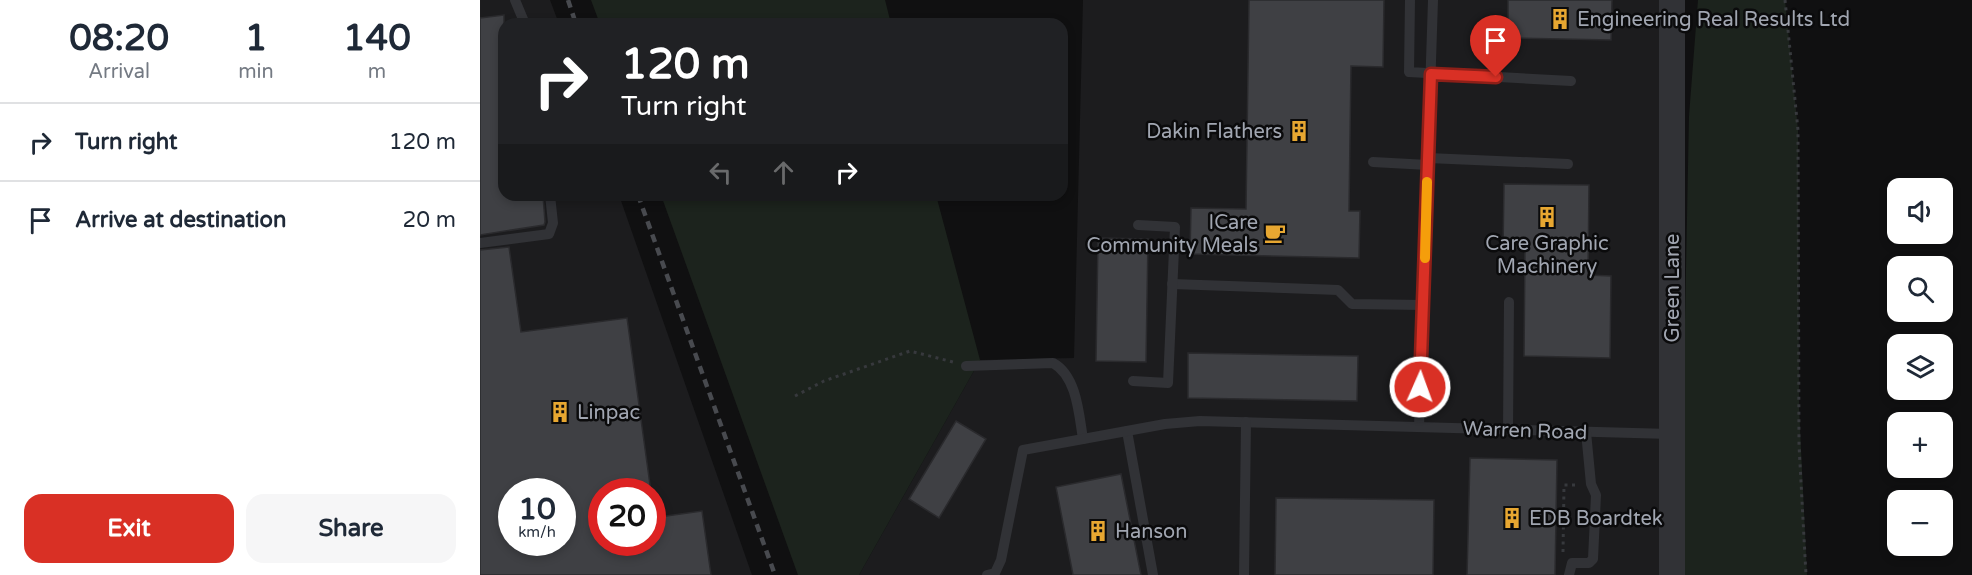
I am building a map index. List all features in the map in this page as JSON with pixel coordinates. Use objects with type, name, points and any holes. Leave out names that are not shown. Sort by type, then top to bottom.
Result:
[{"type":"street","name":"Green Lane","points":[[1672,0],[1672,575]]},
{"type":"lane","points":[[515,0],[522,18]]},
{"type":"lane","points":[[1410,0],[1409,72],[1571,81]]},
{"type":"lane","points":[[1419,428],[1433,0]]},
{"type":"lane","points":[[1373,162],[1568,164]]},
{"type":"lane","points":[[480,243],[549,234],[553,223],[551,201]]},
{"type":"lane","points":[[1132,381],[1168,383],[1175,227],[1138,225]]},
{"type":"lane","points":[[1172,284],[1338,290],[1352,304],[1423,305]]},
{"type":"lane","points":[[1508,430],[1509,302]]},
{"type":"lane","points":[[966,366],[1053,363],[1061,367],[1078,405],[1083,439]]},
{"type":"lane","name":"Warren Road","points":[[987,575],[995,573],[1000,560],[1023,450],[1127,431],[1200,421],[1671,434]]},
{"type":"lane","points":[[1244,575],[1246,422]]},
{"type":"lane","points":[[1127,431],[1153,575]]},
{"type":"lane","points":[[1569,575],[1572,563],[1589,563],[1593,560],[1596,495],[1591,484],[1586,432]]},
{"type":"path","points":[[1785,0],[1798,130],[1799,445],[1806,575]]},
{"type":"path","points":[[795,396],[824,381],[910,351],[966,366]]},
{"type":"path","points":[[1563,552],[1564,485],[1591,484]]},
{"type":"shaded area","points":[[480,0],[550,0],[557,18],[498,18],[498,201],[621,201],[752,575],[480,575]]},
{"type":"shaded area","points":[[591,0],[885,0],[890,18],[598,18]]},
{"type":"shaded area","points":[[1083,0],[1672,0],[1672,575],[859,575],[980,360],[1074,358]]},
{"type":"shaded area","points":[[1698,0],[1785,0],[1798,130],[1799,407],[1807,575],[1680,575],[1689,116]]},
{"type":"shaded area","points":[[663,201],[938,201],[980,360],[859,575],[798,575]]},
{"type":"building","name":"Dakin Flathers","points":[[1249,0],[1384,0],[1383,67],[1351,66],[1349,211],[1360,211],[1359,258],[1190,254],[1191,208],[1246,209]]},
{"type":"building","name":"Engineering Real Results Ltd","points":[[1508,0],[1612,0],[1611,40],[1508,38]]},
{"type":"building","points":[[504,15],[504,18],[498,18],[498,201],[543,201],[545,222],[544,225],[480,235],[480,18]]},
{"type":"building","points":[[1504,184],[1589,185],[1588,275],[1611,276],[1610,358],[1524,356],[1525,249],[1503,249]]},
{"type":"building","points":[[1098,238],[1148,239],[1146,362],[1096,361]]},
{"type":"building","name":"Linpac","points":[[509,247],[521,332],[627,318],[649,478],[588,478],[588,556],[666,556],[666,516],[702,511],[711,575],[480,575],[480,250]]},
{"type":"building","points":[[1188,353],[1358,356],[1357,401],[1188,398]]},
{"type":"building","points":[[956,421],[986,439],[939,518],[909,499]]},
{"type":"building","name":"EDB Boardtek","points":[[1470,458],[1557,460],[1555,575],[1467,575]]},
{"type":"building","name":"Hanson","points":[[1121,474],[1141,575],[1073,575],[1056,487]]},
{"type":"building","points":[[1276,498],[1434,500],[1433,575],[1275,575]]},
{"type":"railway","points":[[568,0],[574,18]]},
{"type":"railway","points":[[640,201],[775,575]]},
{"type":"slow traffic","points":[[1425,258],[1427,182]]},
{"type":"place","name":"Engineering Real Results Ltd","points":[[1560,19]]},
{"type":"place","name":"Dakin Flathers","points":[[1299,131]]},
{"type":"place","name":"Care Graphic Machinery","points":[[1547,217]]},
{"type":"place","name":"ICare Community Meals","points":[[1275,233]]},
{"type":"place","name":"Linpac","points":[[560,412]]},
{"type":"place","name":"EDB Boardtek","points":[[1512,518]]},
{"type":"place","name":"Hanson","points":[[1098,531]]},
{"type":"route","points":[[1420,387],[1431,74],[1496,77]]}]
